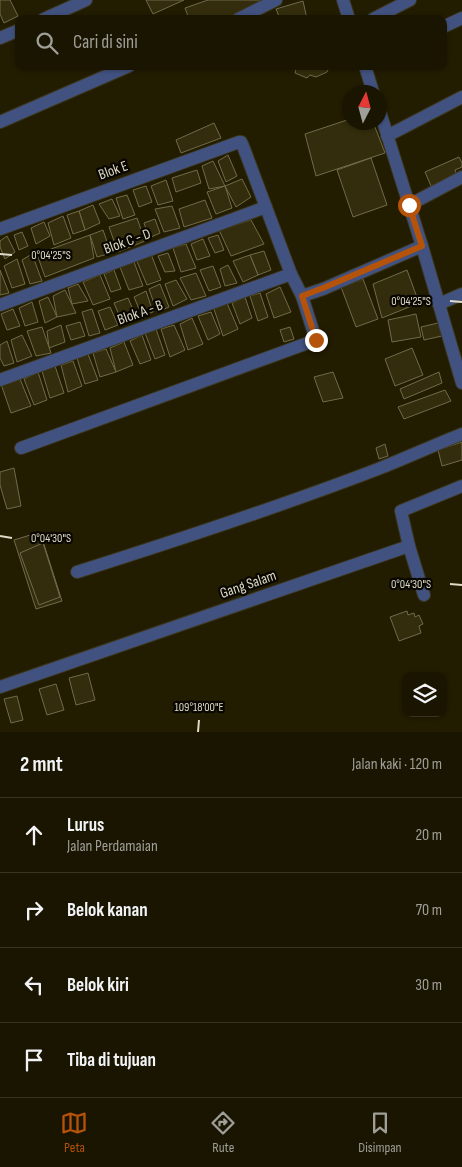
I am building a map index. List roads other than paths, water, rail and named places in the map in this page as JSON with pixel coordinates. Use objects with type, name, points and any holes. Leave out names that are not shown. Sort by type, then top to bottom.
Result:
[{"type":"street","points":[[53,15],[86,0]]},
{"type":"street","points":[[246,15],[276,0]]},
{"type":"street","points":[[343,0],[348,15]]},
{"type":"street","points":[[381,15],[410,0]]},
{"type":"street","points":[[447,25],[462,18]]},
{"type":"street","points":[[0,38],[15,32]]},
{"type":"street","points":[[0,122],[120,70]]},
{"type":"street","points":[[366,70],[371,85]]},
{"type":"street","points":[[387,136],[462,97]]},
{"type":"street","points":[[385,130],[462,383]]},
{"type":"street","name":"Blok E","points":[[0,228],[237,142],[241,142],[243,146],[266,207]]},
{"type":"street","points":[[409,205],[462,178]]},
{"type":"street","points":[[21,448],[316,340],[302,296],[266,207]]},
{"type":"street","name":"Blok C - D","points":[[0,305],[266,207]]},
{"type":"street","points":[[302,296],[422,246]]},
{"type":"street","name":"Blok A - B","points":[[0,380],[292,274]]},
{"type":"street","points":[[439,304],[462,294]]},
{"type":"street","points":[[77,572],[169,543],[290,501],[380,468],[462,434]]},
{"type":"street","points":[[424,596],[401,511],[462,486]]},
{"type":"street","name":"Gang Salam","points":[[0,687],[409,546]]}]
